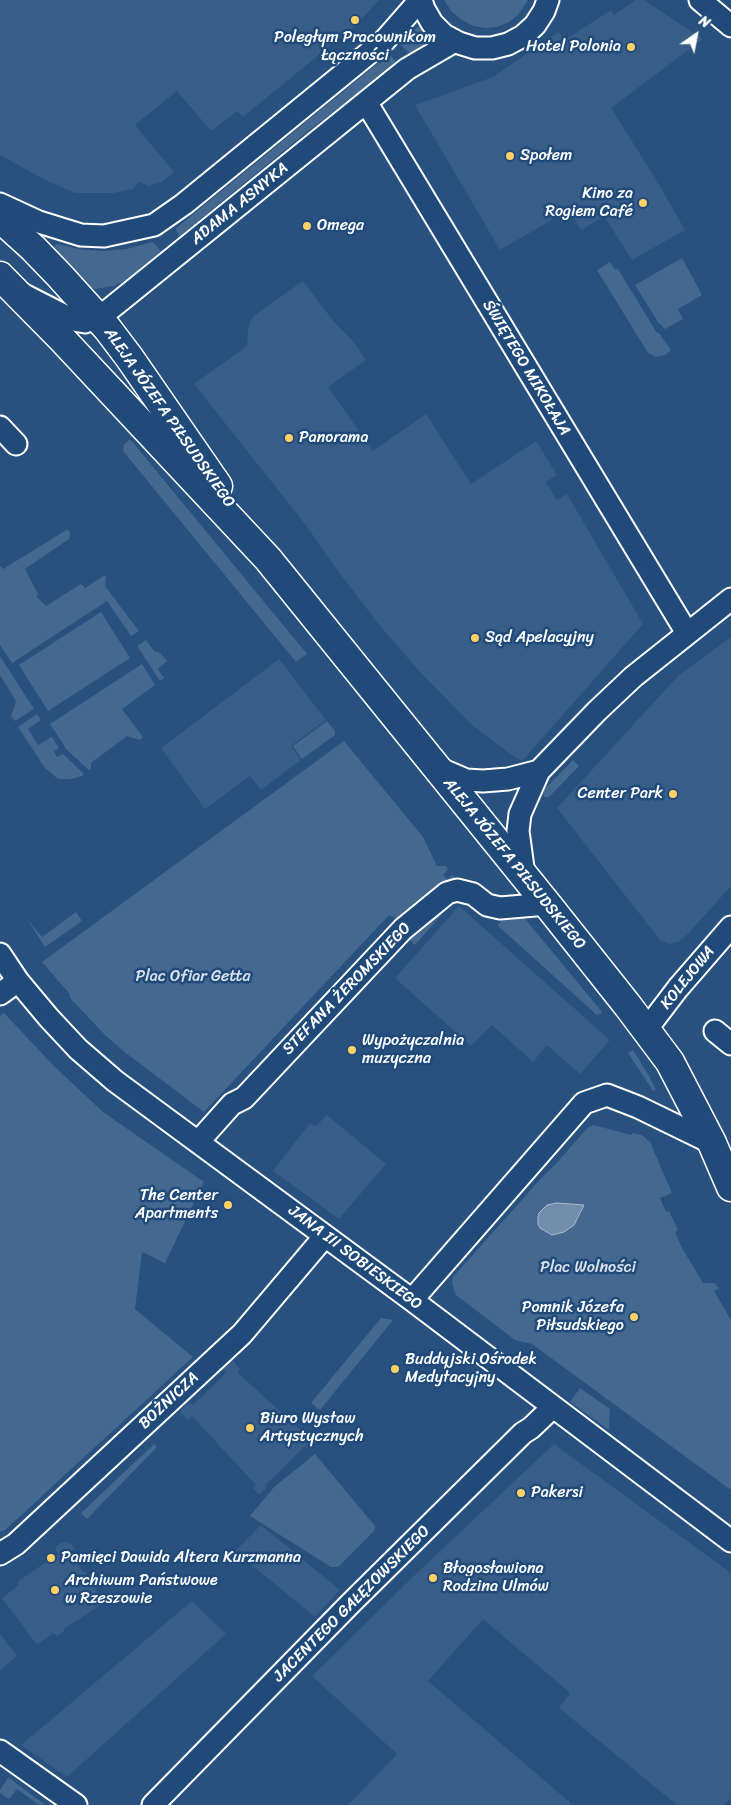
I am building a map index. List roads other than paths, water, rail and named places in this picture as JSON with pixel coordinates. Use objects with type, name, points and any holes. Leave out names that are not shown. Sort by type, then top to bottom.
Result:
[{"type":"main road","name":"ALEJA JÓZEFA PIŁSUDSKIEGO","points":[[0,218],[33,248],[96,317],[129,357],[268,559]]},
{"type":"main road","name":"ALEJA JÓZEFA PIŁSUDSKIEGO","points":[[8,284],[268,559],[524,875],[670,1062],[712,1143],[731,1187]]},
{"type":"street","points":[[0,204],[39,222],[81,235],[104,236],[154,225],[184,204],[385,40],[421,0],[432,23],[444,35],[475,48],[492,48],[508,44],[523,36],[535,25],[544,11],[548,0]]},
{"type":"street","points":[[700,0],[731,26]]},
{"type":"street","name":"ADAMA ASNYKA","points":[[8,284],[73,320],[85,322],[110,310],[407,69],[455,41]]},
{"type":"street","name":"ŚWIĘTEGO MIKOŁAJA","points":[[366,102],[687,633]]},
{"type":"street","points":[[0,427],[16,444]]},
{"type":"street","points":[[524,875],[518,831],[520,814],[539,771],[627,682],[731,600]]},
{"type":"street","points":[[438,768],[466,780],[483,781],[508,779],[539,771]]},
{"type":"street","name":"STEFANA ŻEROMSKIEGO","points":[[198,1142],[232,1104],[244,1098],[403,929],[447,893],[457,890],[473,894],[487,905],[500,908],[547,904]]},
{"type":"street","name":"KOLEJOWA","points":[[646,1030],[678,988],[731,926]]},
{"type":"street","name":"JANA III SOBIESKIEGO","points":[[0,954],[18,981],[49,1018],[115,1081],[412,1300],[731,1541]]},
{"type":"street","points":[[0,994],[18,981]]},
{"type":"street","points":[[412,1300],[584,1103],[607,1096],[638,1107],[712,1143]]},
{"type":"street","name":"BOŻNICZA","points":[[0,1554],[16,1544],[242,1334],[325,1236]]},
{"type":"street","name":"JACENTEGO GAŁĘZOWSKIEGO","points":[[153,1805],[351,1603],[522,1434],[553,1407]]},
{"type":"street","points":[[0,1751],[76,1805]]},
{"type":"place","name":"Poległym Pracownikom Łączności","points":[[355,20]]},
{"type":"place","name":"Hotel Polonia","points":[[631,47]]},
{"type":"place","name":"Społem","points":[[510,156]]},
{"type":"place","name":"Kino za Rogiem Café","points":[[643,203]]},
{"type":"place","name":"Omega","points":[[307,226]]},
{"type":"place","name":"Panorama","points":[[289,438]]},
{"type":"place","name":"Sąd Apelacyjny","points":[[475,638]]},
{"type":"place","name":"Center Park","points":[[673,794]]},
{"type":"place","name":"Wypożyczalnia muzyczna","points":[[352,1050]]},
{"type":"place","name":"The Center Apartments","points":[[228,1205]]},
{"type":"place","name":"Pomnik Józefa Piłsudskiego","points":[[634,1317]]},
{"type":"place","name":"Buddyjski Ośrodek Medytacyjny","points":[[395,1369]]},
{"type":"place","name":"Biuro Wystaw Artystycznych","points":[[250,1428]]},
{"type":"place","name":"Pakersi","points":[[521,1493]]},
{"type":"place","name":"Pamięci Dawida Altera Kurzmanna","points":[[51,1558]]},
{"type":"place","name":"Błogosławiona Rodzina Ulmów","points":[[433,1578]]},
{"type":"place","name":"Archiwum Państwowe w Rzeszowie","points":[[55,1590]]},
{"type":"park label","name":"Plac Ofiar Getta","points":[[193,977]]},
{"type":"park label","name":"Plac Wolności","points":[[588,1268]]}]
